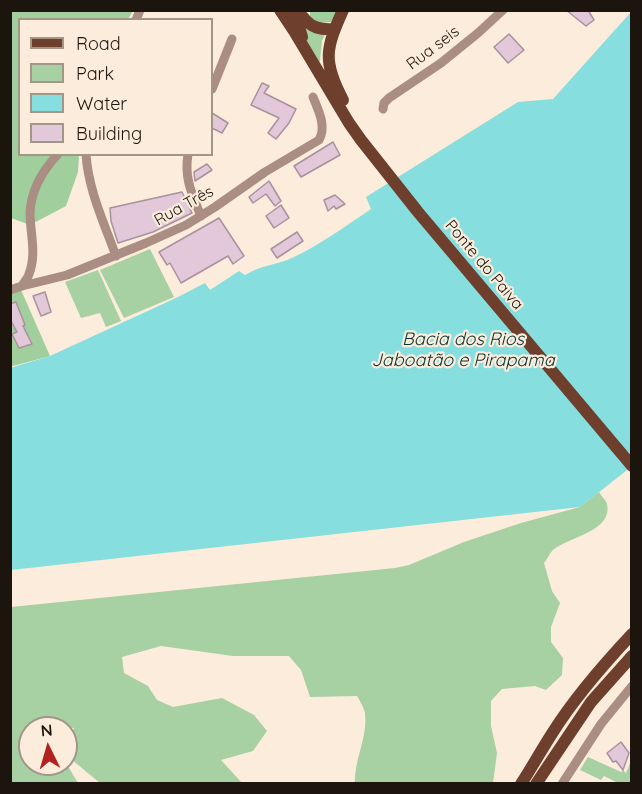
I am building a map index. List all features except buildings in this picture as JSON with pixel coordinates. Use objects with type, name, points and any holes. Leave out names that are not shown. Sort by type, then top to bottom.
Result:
[{"type":"main road","points":[[280,10],[298,17]]},
{"type":"main road","points":[[285,10],[314,27],[334,29]]},
{"type":"main road","points":[[343,10],[329,44],[328,60],[334,81],[350,113],[384,165]]},
{"type":"main road","points":[[298,17],[307,52],[349,123],[384,165]]},
{"type":"main road","points":[[298,17],[307,52]]},
{"type":"main road","name":"Ponte do Paiva","points":[[384,165],[632,458]]},
{"type":"main road","name":"Ponte do Paiva","points":[[384,165],[546,366],[632,466]]},
{"type":"main road","points":[[521,783],[573,703],[632,634]]},
{"type":"main road","points":[[536,783],[591,702],[632,656]]},
{"type":"street","name":"Rua seis","points":[[383,109],[384,103],[389,98],[441,63],[503,10]]},
{"type":"street","points":[[213,86],[232,39]]},
{"type":"street","name":"Rua Três","points":[[10,290],[67,275],[116,256],[201,216],[265,172],[319,140],[323,129],[313,97]]},
{"type":"street","points":[[22,286],[29,274],[33,258],[30,212],[33,194],[44,170],[56,156]]},
{"type":"street","points":[[86,156],[86,166],[94,195],[116,256]]},
{"type":"street","points":[[188,156],[186,174],[201,216]]},
{"type":"street","points":[[561,783],[601,724],[632,686]]},
{"type":"green space","points":[[10,11],[133,11],[129,18],[18,18],[18,156],[79,156],[78,172],[66,206],[30,225],[11,218]]},
{"type":"green space","points":[[310,11],[337,11],[331,22],[320,23],[310,19]]},
{"type":"green space","points":[[304,28],[327,30],[322,41],[318,63],[309,56]]},
{"type":"green space","points":[[150,249],[174,297],[124,318],[100,270]]},
{"type":"green space","points":[[98,270],[121,321],[106,327],[100,313],[81,318],[65,282]]},
{"type":"green space","points":[[21,290],[50,356],[11,366],[10,294]]},
{"type":"green space","points":[[599,492],[606,501],[607,513],[596,527],[552,551],[544,563],[552,591],[560,603],[551,627],[551,642],[563,658],[562,675],[546,690],[535,686],[502,689],[491,701],[491,726],[497,753],[493,783],[355,783],[365,722],[362,704],[357,696],[310,697],[301,670],[289,656],[233,656],[161,646],[122,657],[124,673],[148,686],[157,700],[173,707],[222,698],[254,715],[267,731],[253,751],[221,760],[242,783],[100,783],[78,765],[78,716],[18,716],[18,776],[74,776],[78,783],[11,784],[11,607],[395,568],[409,565],[464,542],[521,523],[580,507]]},
{"type":"green space","points":[[588,757],[626,773],[631,761],[631,783],[616,783],[604,776],[601,780],[580,770]]},
{"type":"water","name":"Bacia dos Rios Jaboatão e Pirapama","points":[[631,12],[631,467],[580,507],[11,570],[10,368],[50,356],[205,283],[210,290],[239,271],[245,275],[288,260],[314,246],[371,209],[366,197],[518,102],[553,99]]}]
